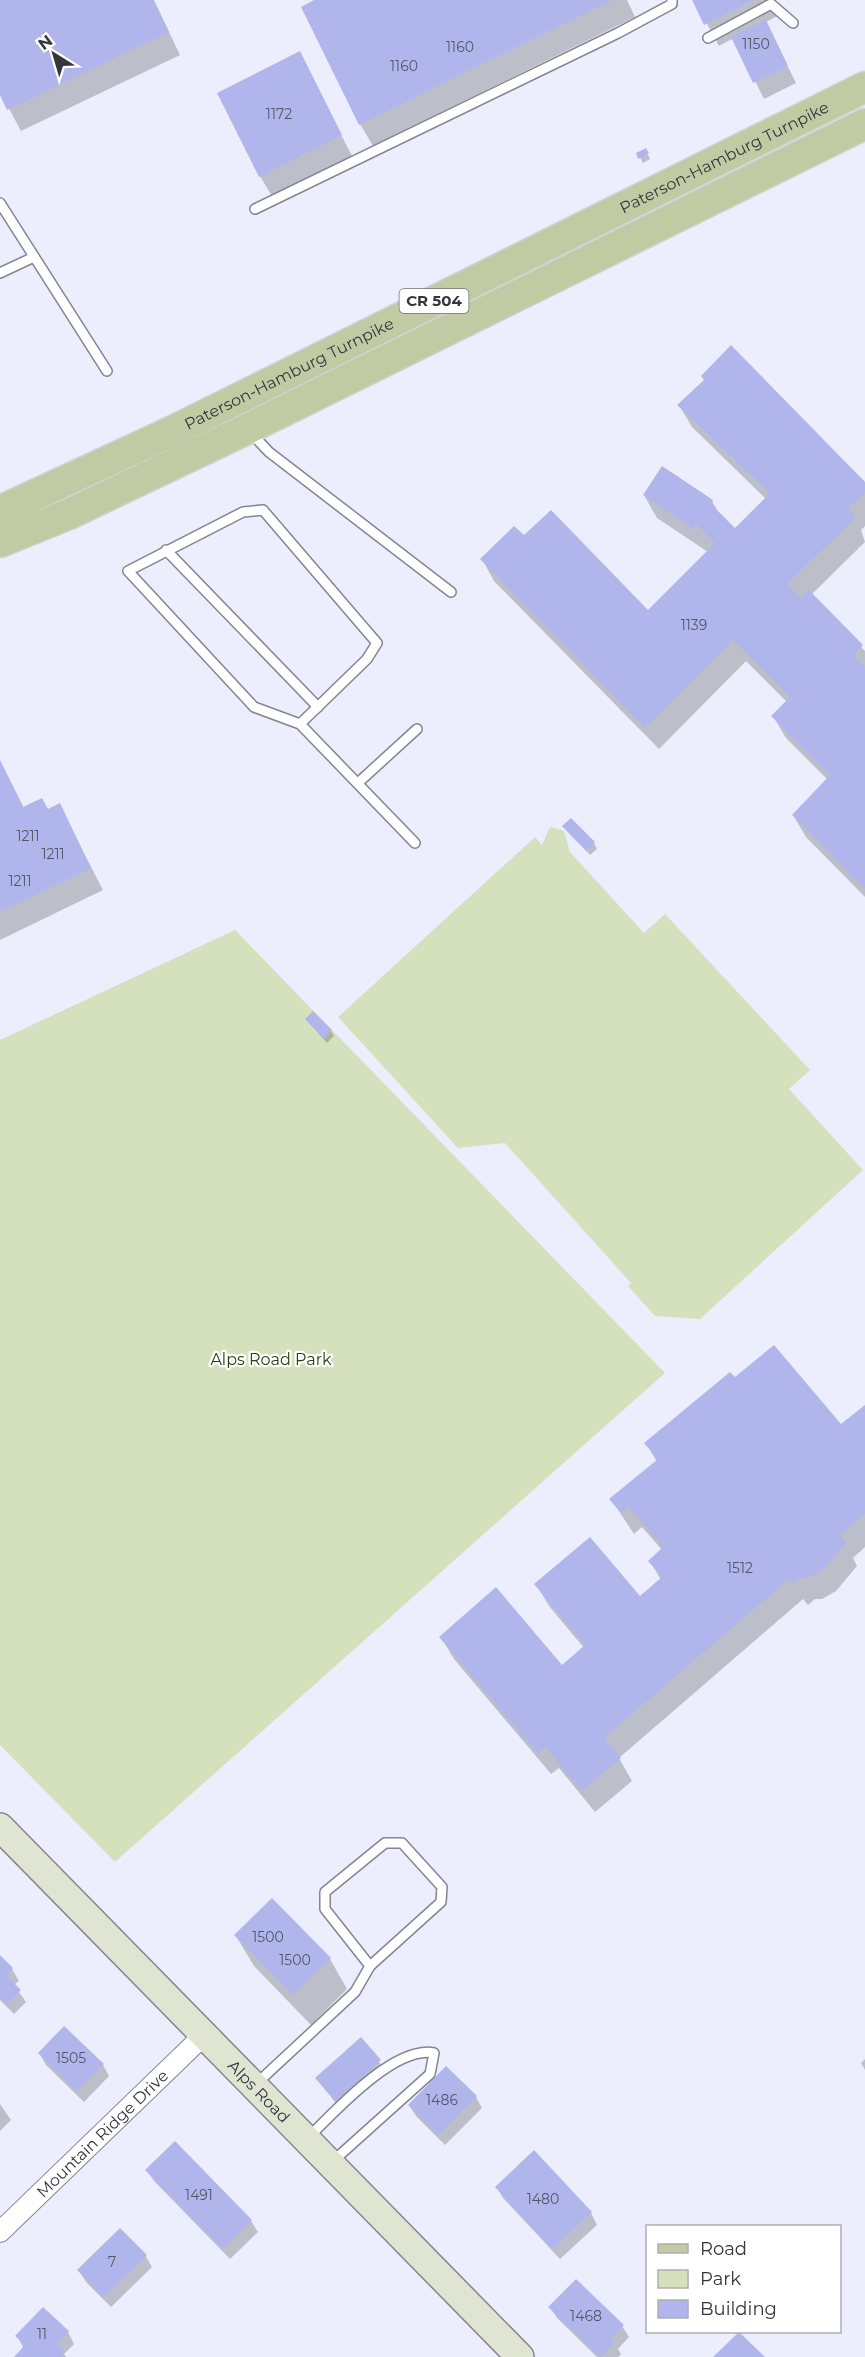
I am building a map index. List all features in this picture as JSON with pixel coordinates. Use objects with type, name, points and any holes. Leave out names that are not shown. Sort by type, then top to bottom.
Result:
[{"type":"main road","name":"Paterson-Hamburg Turnpike","points":[[0,511],[175,430],[865,87]]},
{"type":"main road","name":"Paterson-Hamburg Turnpike","points":[[0,542],[69,514],[247,429],[865,124]]},
{"type":"main road","name":"Alps Road","points":[[0,1827],[520,2357]]},
{"type":"street","name":"Mountain Ridge Drive","points":[[0,2232],[204,2034]]},
{"type":"lane","points":[[255,209],[618,33],[672,4],[672,0]]},
{"type":"lane","points":[[708,38],[771,4],[793,23]]},
{"type":"lane","points":[[0,203],[107,371]]},
{"type":"lane","points":[[0,273],[34,257]]},
{"type":"lane","points":[[247,429],[269,452],[452,592]]},
{"type":"lane","points":[[300,724],[367,659],[377,643],[263,510],[243,512],[128,571],[254,707],[300,724],[359,782],[415,843]]},
{"type":"lane","points":[[166,550],[318,707]]},
{"type":"lane","points":[[359,782],[417,729]]},
{"type":"lane","points":[[254,2086],[355,1992],[369,1966],[441,1902],[442,1887],[402,1843],[385,1843],[325,1892],[325,1909],[369,1966]]},
{"type":"lane","points":[[306,2140],[353,2094],[390,2067],[410,2056],[426,2051],[434,2053],[430,2074],[330,2164]]},
{"type":"green space","points":[[550,827],[564,831],[570,852],[644,933],[665,914],[810,1070],[789,1089],[863,1170],[700,1319],[655,1316],[628,1286],[631,1283],[505,1143],[458,1148],[338,1017],[535,837],[542,845]]},
{"type":"green space","name":"Alps Road Park","points":[[235,930],[665,1373],[115,1862],[0,1745],[0,1040]]},
{"type":"building","points":[[0,0],[153,0],[169,32],[7,110],[0,95]]},
{"type":"building","points":[[314,0],[611,0],[359,125],[301,7]]},
{"type":"building","points":[[692,0],[753,0],[704,25]]},
{"type":"building","points":[[766,20],[788,66],[753,83],[731,37]]},
{"type":"building","points":[[300,51],[342,135],[259,177],[217,93]]},
{"type":"building","points":[[646,148],[649,153],[638,159],[636,153]]},
{"type":"building","points":[[731,345],[865,482],[865,492],[848,508],[856,517],[787,584],[801,598],[809,590],[863,645],[853,656],[865,668],[865,889],[792,815],[830,775],[771,716],[790,697],[733,640],[645,728],[480,559],[514,526],[524,535],[551,510],[648,610],[715,543],[696,524],[693,529],[643,495],[662,466],[713,500],[711,504],[735,528],[770,493],[677,405],[704,380],[701,376]]},
{"type":"building","points":[[0,760],[23,807],[42,798],[48,809],[60,803],[91,868],[0,912]]},
{"type":"building","points":[[571,818],[595,842],[586,851],[562,826]]},
{"type":"building","points":[[313,1011],[332,1030],[324,1039],[305,1019]]},
{"type":"building","points":[[774,1345],[841,1424],[865,1405],[865,1514],[840,1535],[846,1543],[824,1569],[809,1577],[802,1577],[794,1584],[790,1578],[604,1738],[621,1758],[582,1791],[545,1747],[538,1753],[439,1637],[496,1587],[562,1665],[585,1645],[534,1584],[590,1537],[640,1596],[662,1577],[648,1561],[663,1547],[628,1506],[621,1513],[609,1499],[658,1459],[644,1443],[730,1372],[735,1377]]},
{"type":"building","points":[[272,1898],[331,1958],[293,1995],[234,1935]]},
{"type":"building","points":[[0,1955],[13,1968],[7,1976],[21,1990],[7,2004],[0,1997]]},
{"type":"building","points":[[64,2026],[104,2064],[77,2091],[38,2053]]},
{"type":"building","points":[[361,2037],[381,2060],[335,2101],[315,2078]]},
{"type":"building","points":[[446,2066],[477,2096],[438,2135],[408,2105]]},
{"type":"building","points":[[175,2141],[252,2220],[223,2249],[145,2170]]},
{"type":"building","points":[[534,2150],[592,2212],[552,2249],[495,2187]]},
{"type":"building","points":[[120,2228],[147,2255],[104,2297],[77,2270]]},
{"type":"building","points":[[576,2279],[624,2325],[611,2338],[615,2342],[601,2357],[548,2307]]},
{"type":"building","points":[[43,2307],[69,2331],[57,2344],[65,2352],[61,2357],[14,2357],[25,2345],[15,2336]]},
{"type":"building","points":[[740,2333],[765,2357],[713,2357]]}]
